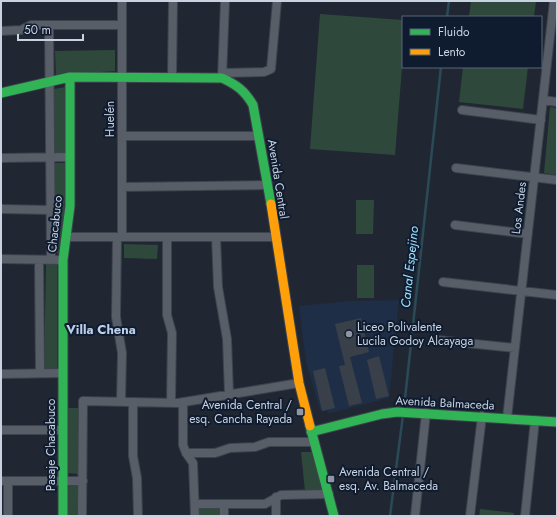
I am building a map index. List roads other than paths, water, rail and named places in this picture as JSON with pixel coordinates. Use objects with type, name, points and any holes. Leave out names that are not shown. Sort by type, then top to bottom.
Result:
[{"type":"street","name":"Huelén","points":[[121,402],[122,353],[116,318],[122,187],[122,1]]},
{"type":"street","points":[[172,77],[173,1]]},
{"type":"street","points":[[225,1],[222,76],[264,72],[271,69],[277,1]]},
{"type":"street","name":"Los Andes","points":[[507,418],[554,1]]},
{"type":"street","points":[[1,31],[21,30],[31,25],[122,25]]},
{"type":"street","name":"Chacabuco","points":[[49,25],[51,259]]},
{"type":"street","name":"Avenida Central","points":[[1,93],[70,77],[222,76],[238,85],[249,98],[254,111],[259,136],[299,382],[313,442],[334,516]]},
{"type":"street","name":"Chacabuco","points":[[63,373],[63,260],[70,206],[70,77]]},
{"type":"street","points":[[543,100],[557,102]]},
{"type":"street","points":[[462,110],[541,120]]},
{"type":"street","points":[[122,136],[259,136]]},
{"type":"street","points":[[1,158],[70,157]]},
{"type":"street","points":[[456,168],[557,180]]},
{"type":"street","points":[[122,187],[267,185]]},
{"type":"street","points":[[1,209],[50,210]]},
{"type":"street","points":[[455,225],[528,234]]},
{"type":"street","points":[[66,237],[276,237]]},
{"type":"street","points":[[167,237],[167,315],[172,333],[171,403]]},
{"type":"street","points":[[216,237],[218,287],[227,339],[229,394]]},
{"type":"street","points":[[1,259],[63,260]]},
{"type":"street","name":"Chacabuco","points":[[39,260],[40,373]]},
{"type":"street","points":[[443,282],[557,295]]},
{"type":"street","points":[[437,340],[515,348]]},
{"type":"street","points":[[1,374],[63,373]]},
{"type":"street","name":"Pasaje Chacabuco","points":[[63,373],[63,516]]},
{"type":"street","points":[[82,516],[83,401],[183,402],[299,382]]},
{"type":"street","points":[[133,402],[133,456],[138,483],[138,516]]},
{"type":"street","points":[[183,402],[183,445],[186,453],[193,463],[195,516]]},
{"type":"street","name":"Avenida Balmaceda","points":[[311,432],[382,414],[397,412],[426,412],[557,422]]},
{"type":"street","points":[[415,516],[426,412]]},
{"type":"street","points":[[470,516],[482,416]]},
{"type":"street","points":[[525,516],[535,420]]},
{"type":"street","points":[[1,430],[63,430]]},
{"type":"street","points":[[186,453],[215,453],[234,447],[255,447],[269,442],[313,442]]},
{"type":"street","points":[[8,516],[5,481],[83,481]]},
{"type":"street","points":[[195,504],[265,504],[281,495],[328,494]]},
{"type":"street","points":[[276,497],[276,516]]},
{"type":"street","points":[[224,505],[224,516]]},
{"type":"waterway","name":"Canal Espejino","points":[[447,16],[449,1]]},
{"type":"waterway","name":"Canal Espejino","points":[[404,408],[441,68]]},
{"type":"waterway","name":"Canal Espejino","points":[[390,516],[403,415]]},
{"type":"place","name":"Liceo Polivalente Lucila Godoy Alcayaga","points":[[349,334]]},
{"type":"place","name":"Avenida Central / esq. Cancha Rayada","points":[[300,412]]},
{"type":"place","name":"Avenida Central / esq. Av. Balmaceda","points":[[331,479]]},
{"type":"district","name":"Villa Chena","points":[[101,329]]}]
